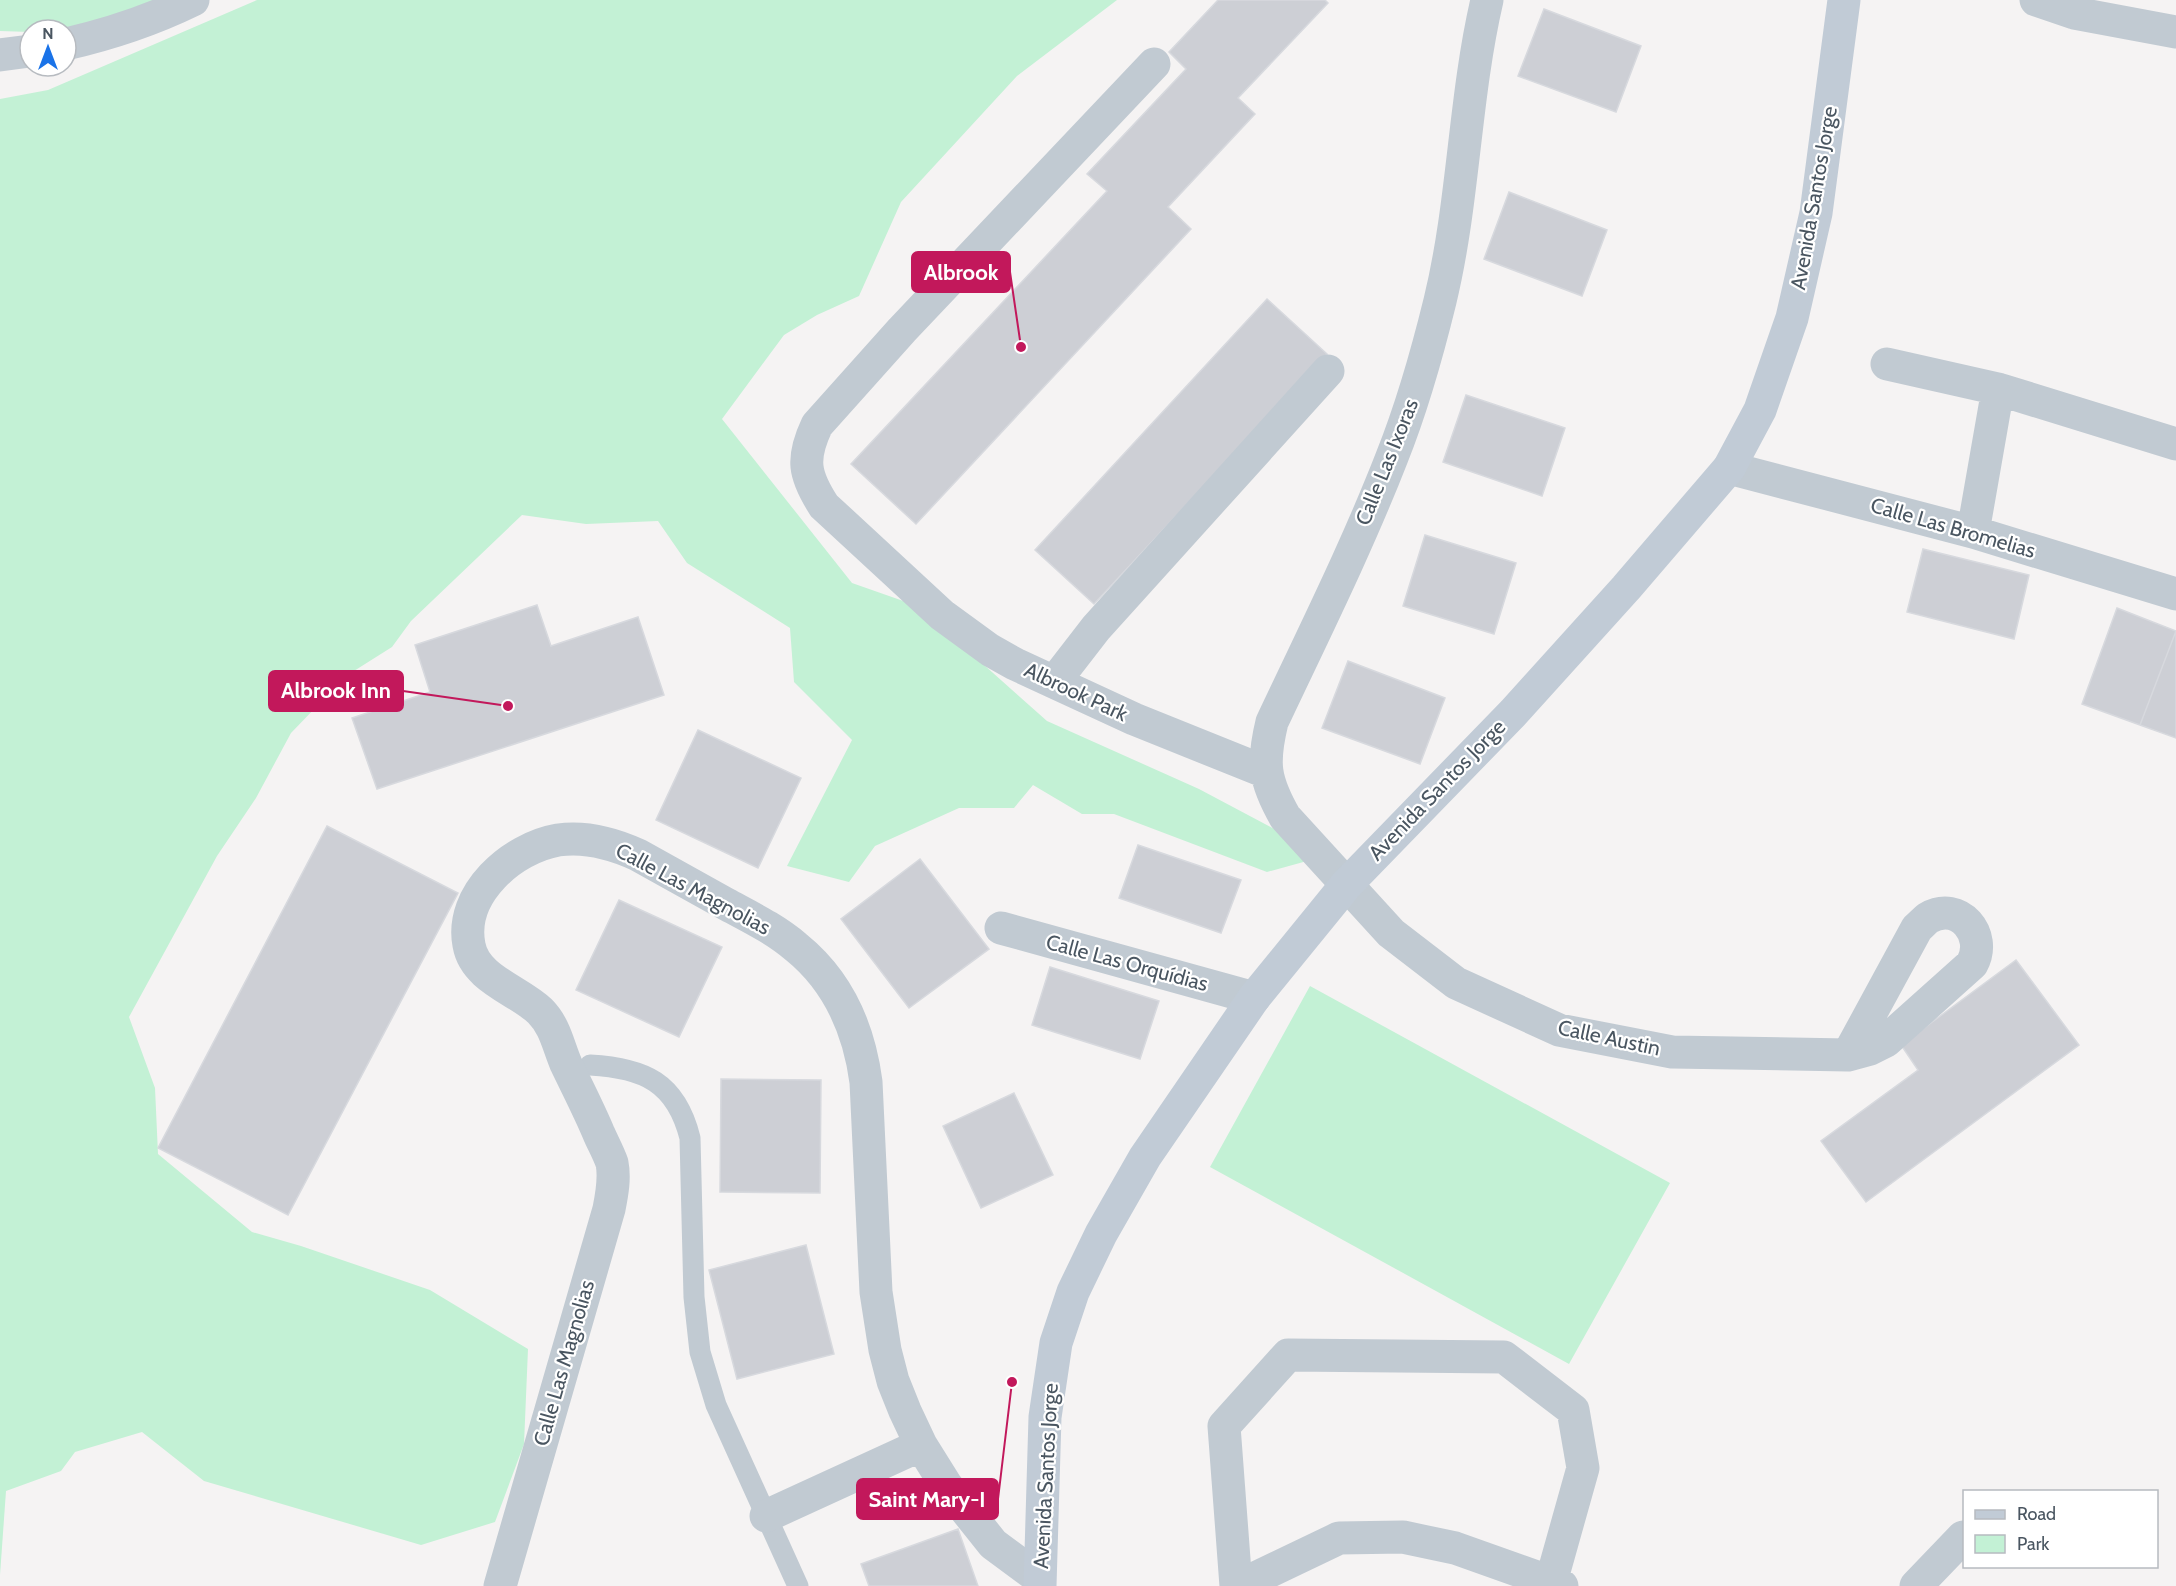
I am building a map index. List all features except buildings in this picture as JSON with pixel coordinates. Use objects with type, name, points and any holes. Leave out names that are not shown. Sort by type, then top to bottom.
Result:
[{"type":"main road","name":"Avenida Santos Jorge","points":[[1040,1582],[1045,1417],[1056,1343],[1073,1292],[1101,1234],[1145,1157],[1254,998],[1346,885],[1513,713],[1626,588],[1729,468],[1760,410],[1792,318],[1816,213],[1844,0]]},
{"type":"street","points":[[78,41],[110,34],[168,13],[193,0]]},
{"type":"street","name":"Calle Las Ixoras","points":[[1346,885],[1285,817],[1273,795],[1266,772],[1265,749],[1272,723],[1377,494],[1417,386],[1450,256],[1479,36],[1487,0]]},
{"type":"street","points":[[2036,0],[2074,13],[2176,32]]},
{"type":"street","points":[[0,54],[18,52]]},
{"type":"street","name":"Albrook Park","points":[[1154,64],[902,330],[817,425],[809,442],[806,465],[811,486],[824,506],[942,615],[990,650],[1015,664],[1134,719],[1266,772]]},
{"type":"street","points":[[1887,364],[1998,389],[2176,444]]},
{"type":"street","points":[[1055,681],[1096,628],[1328,371]]},
{"type":"street","points":[[1973,532],[1998,389]]},
{"type":"street","name":"Calle Las Bromelias","points":[[1729,468],[1973,532],[2176,594]]},
{"type":"street","name":"Calle Las Magnolias","points":[[500,1586],[609,1209],[613,1188],[612,1164],[564,1060],[552,1026],[540,1011],[513,994],[475,964],[468,944],[471,909],[492,877],[524,852],[558,840],[580,839],[618,846],[638,855],[771,928],[821,970],[835,990],[856,1032],[864,1064],[876,1292],[883,1339],[893,1381],[921,1444],[946,1485],[993,1544],[1040,1582]]},
{"type":"street","name":"Calle Austin","points":[[1346,885],[1391,933],[1456,983],[1559,1030],[1672,1052],[1848,1055]]},
{"type":"street","name":"Calle Las Orquídias","points":[[1001,928],[1254,998]]},
{"type":"street","points":[[1288,1354],[1504,1357],[1573,1410],[1583,1468],[1557,1584],[1455,1548],[1403,1537],[1339,1538],[1237,1586],[1224,1426],[1288,1354]]},
{"type":"street","points":[[766,1516],[921,1444]]},
{"type":"street","points":[[1916,1586],[1963,1537]]},
{"type":"lane","points":[[590,1065],[620,1066],[645,1076],[668,1093],[685,1116],[690,1138],[694,1298],[700,1352],[716,1405],[798,1586]]},
{"type":"green space","points":[[0,0],[172,0],[78,27],[78,18],[18,18],[18,32],[0,31]]},
{"type":"green space","points":[[257,0],[1117,0],[1017,76],[901,202],[859,296],[817,315],[784,335],[722,419],[852,583],[909,603],[974,656],[1047,721],[1199,789],[1325,856],[1267,872],[1114,814],[1082,814],[1033,785],[1014,808],[959,808],[875,846],[849,882],[787,866],[852,740],[794,682],[790,628],[687,563],[658,521],[586,524],[522,515],[411,621],[392,647],[346,676],[291,733],[256,798],[217,856],[129,1017],[155,1088],[158,1154],[252,1232],[301,1246],[430,1290],[528,1349],[524,1444],[495,1522],[421,1545],[204,1481],[142,1432],[75,1452],[61,1471],[6,1491],[0,1575],[0,99],[48,90]]},
{"type":"green space","points":[[1310,986],[1670,1183],[1569,1364],[1210,1167]]},
{"type":"place","name":"Albrook","points":[[1021,347]]},
{"type":"place","name":"Albrook Inn","points":[[508,706]]},
{"type":"place","name":"Saint Mary-I","points":[[1012,1382]]}]
